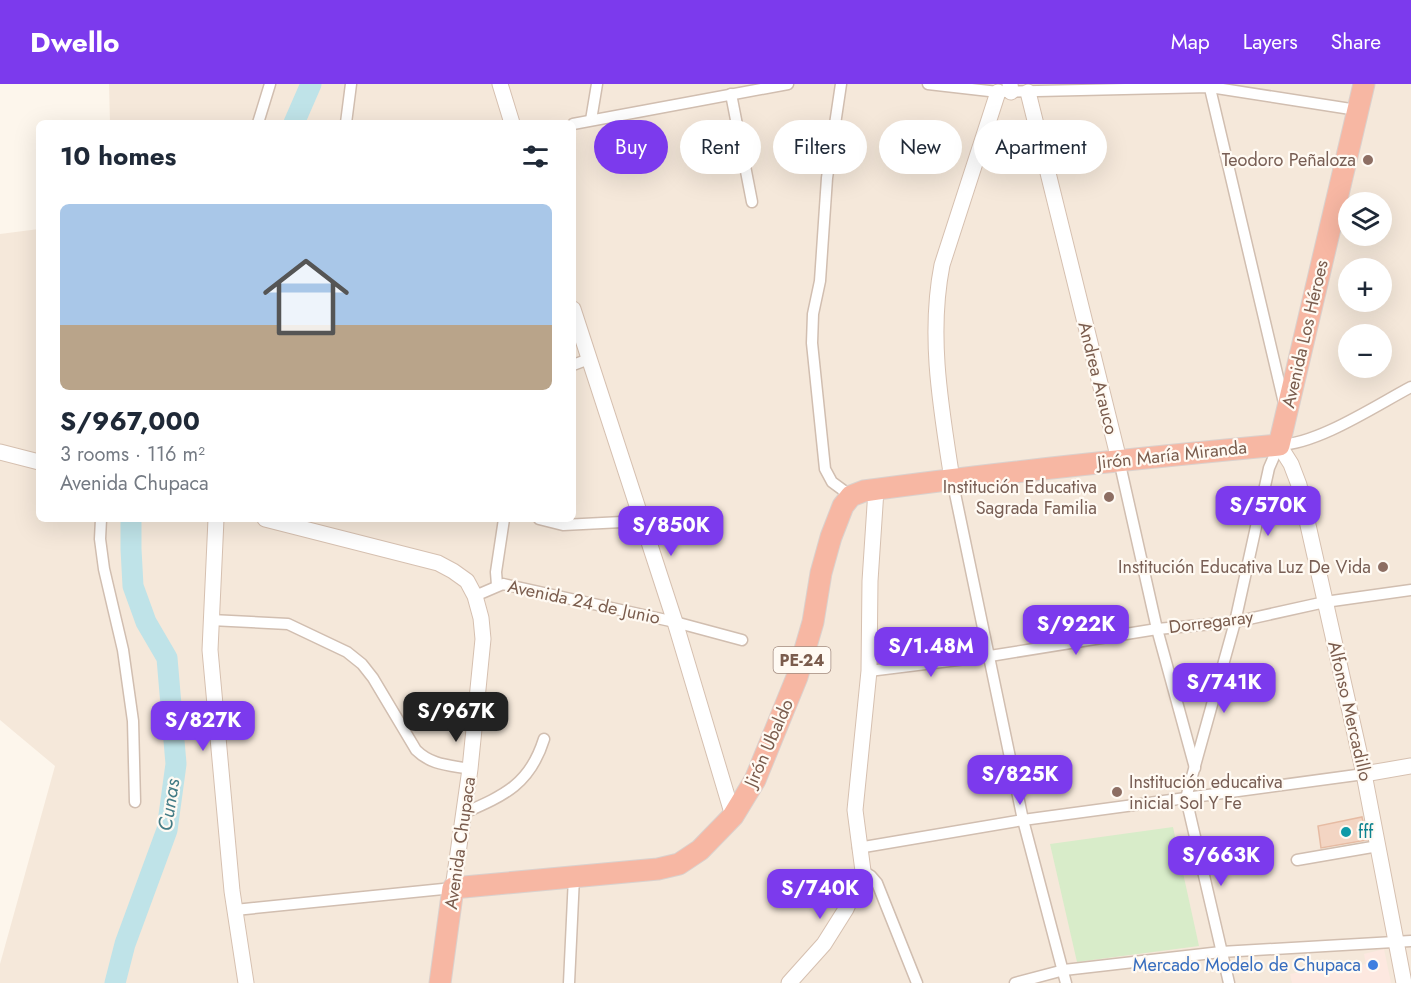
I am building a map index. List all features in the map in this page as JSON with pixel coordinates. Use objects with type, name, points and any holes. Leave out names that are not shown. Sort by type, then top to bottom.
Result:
[{"type":"highway","name":"Avenida Los Héroes","points":[[1279,445],[1364,84]]},
{"type":"highway","name":"Jirón María Miranda","points":[[851,496],[952,479],[1279,445]]},
{"type":"highway","name":"Jirón Ubaldo","points":[[733,816],[755,780],[797,677],[811,630],[821,573],[831,537],[843,506],[851,496]]},
{"type":"highway","name":"PE-24","points":[[453,888],[658,869],[679,864],[700,850],[733,816]]},
{"type":"highway","name":"Avenida Chupaca","points":[[440,983],[453,888]]},
{"type":"street","points":[[259,120],[270,84]]},
{"type":"street","points":[[346,120],[351,84]]},
{"type":"street","points":[[500,84],[511,120]]},
{"type":"street","points":[[591,120],[597,84]]},
{"type":"street","points":[[576,123],[788,84]]},
{"type":"street","points":[[841,84],[827,178],[823,254],[813,314],[812,343],[825,469],[832,482],[851,496]]},
{"type":"street","points":[[928,84],[1028,92],[1209,85],[1357,110]]},
{"type":"street","points":[[1209,85],[1286,412]]},
{"type":"street","points":[[1006,89],[942,265],[937,291],[936,342],[940,402],[952,479],[1023,820],[1066,983]]},
{"type":"street","name":"Andrea Arauco","points":[[1028,92],[1119,460],[1157,629],[1195,768]]},
{"type":"street","points":[[731,94],[752,202]]},
{"type":"street","points":[[576,318],[675,622],[733,816]]},
{"type":"street","points":[[576,364],[589,359]]},
{"type":"street","points":[[1229,983],[1186,798],[1235,622],[1269,468],[1279,445],[1311,439],[1411,387]]},
{"type":"street","name":"Alfonso Mercadillo","points":[[1279,445],[1291,464],[1299,485],[1378,846],[1403,942],[1404,983]]},
{"type":"street","points":[[0,452],[36,461]]},
{"type":"street","points":[[789,983],[830,935],[846,909],[862,871],[855,810],[869,671],[870,581],[876,490]]},
{"type":"street","points":[[551,522],[563,525],[642,521]]},
{"type":"street","points":[[101,522],[100,539],[104,569],[123,650],[133,721],[135,802]]},
{"type":"street","points":[[216,522],[210,650],[235,910],[246,983]]},
{"type":"street","points":[[277,522],[438,563],[467,581],[475,596]]},
{"type":"street","points":[[497,585],[496,572],[504,522]]},
{"type":"street","name":"Avenida 24 de Junio","points":[[475,596],[503,584],[675,622],[742,640]]},
{"type":"street","name":"Dorregaray","points":[[869,671],[990,656],[1157,629],[1235,622],[1325,602],[1411,590]]},
{"type":"street","name":"Avenida Chupaca","points":[[453,888],[470,769],[483,639],[482,618],[475,596]]},
{"type":"street","points":[[211,620],[288,624],[347,652],[362,664],[373,678],[416,750],[424,758],[434,763],[470,769]]},
{"type":"street","points":[[464,813],[510,792],[538,760],[544,739]]},
{"type":"street","points":[[858,848],[1023,820],[1411,766]]},
{"type":"street","points":[[1298,860],[1378,846]]},
{"type":"street","points":[[862,871],[871,876],[876,883],[917,983]]},
{"type":"street","points":[[569,983],[574,877]]},
{"type":"street","points":[[235,910],[453,888]]},
{"type":"street","points":[[1015,983],[1064,970],[1221,952],[1403,942]]},
{"type":"shaded area","points":[[109,84],[1411,84],[1411,983],[0,983],[0,964],[55,766],[0,720],[0,234],[36,229],[36,522],[576,522],[576,120],[110,120]]},
{"type":"shaded area","name":"Mercado Modelo de Chupaca","points":[[1384,949],[1391,983],[1292,983],[1290,974],[1351,962],[1352,967],[1366,964],[1364,954]]},
{"type":"green space","points":[[1173,827],[1199,946],[1077,962],[1050,844]]},
{"type":"building","name":"fff","points":[[1362,817],[1367,840],[1321,848],[1318,826]]},
{"type":"waterway","name":"Cunas","points":[[295,120],[311,84]]},
{"type":"waterway","name":"Cunas","points":[[115,983],[125,944],[167,830],[176,764],[167,658],[146,622],[133,586],[131,522]]},
{"type":"place","name":"Teodoro Peñaloza","points":[[1368,160]]},
{"type":"place","name":"Institución Educativa Sagrada Familia","points":[[1109,497]]},
{"type":"place","name":"Institución Educativa Luz De Vida","points":[[1383,567]]},
{"type":"place","name":"Institución educativa inicial Sol Y Fe","points":[[1117,792]]},
{"type":"place","name":"fff","points":[[1346,832]]},
{"type":"place","name":"Mercado Modelo de Chupaca","points":[[1373,965]]}]
